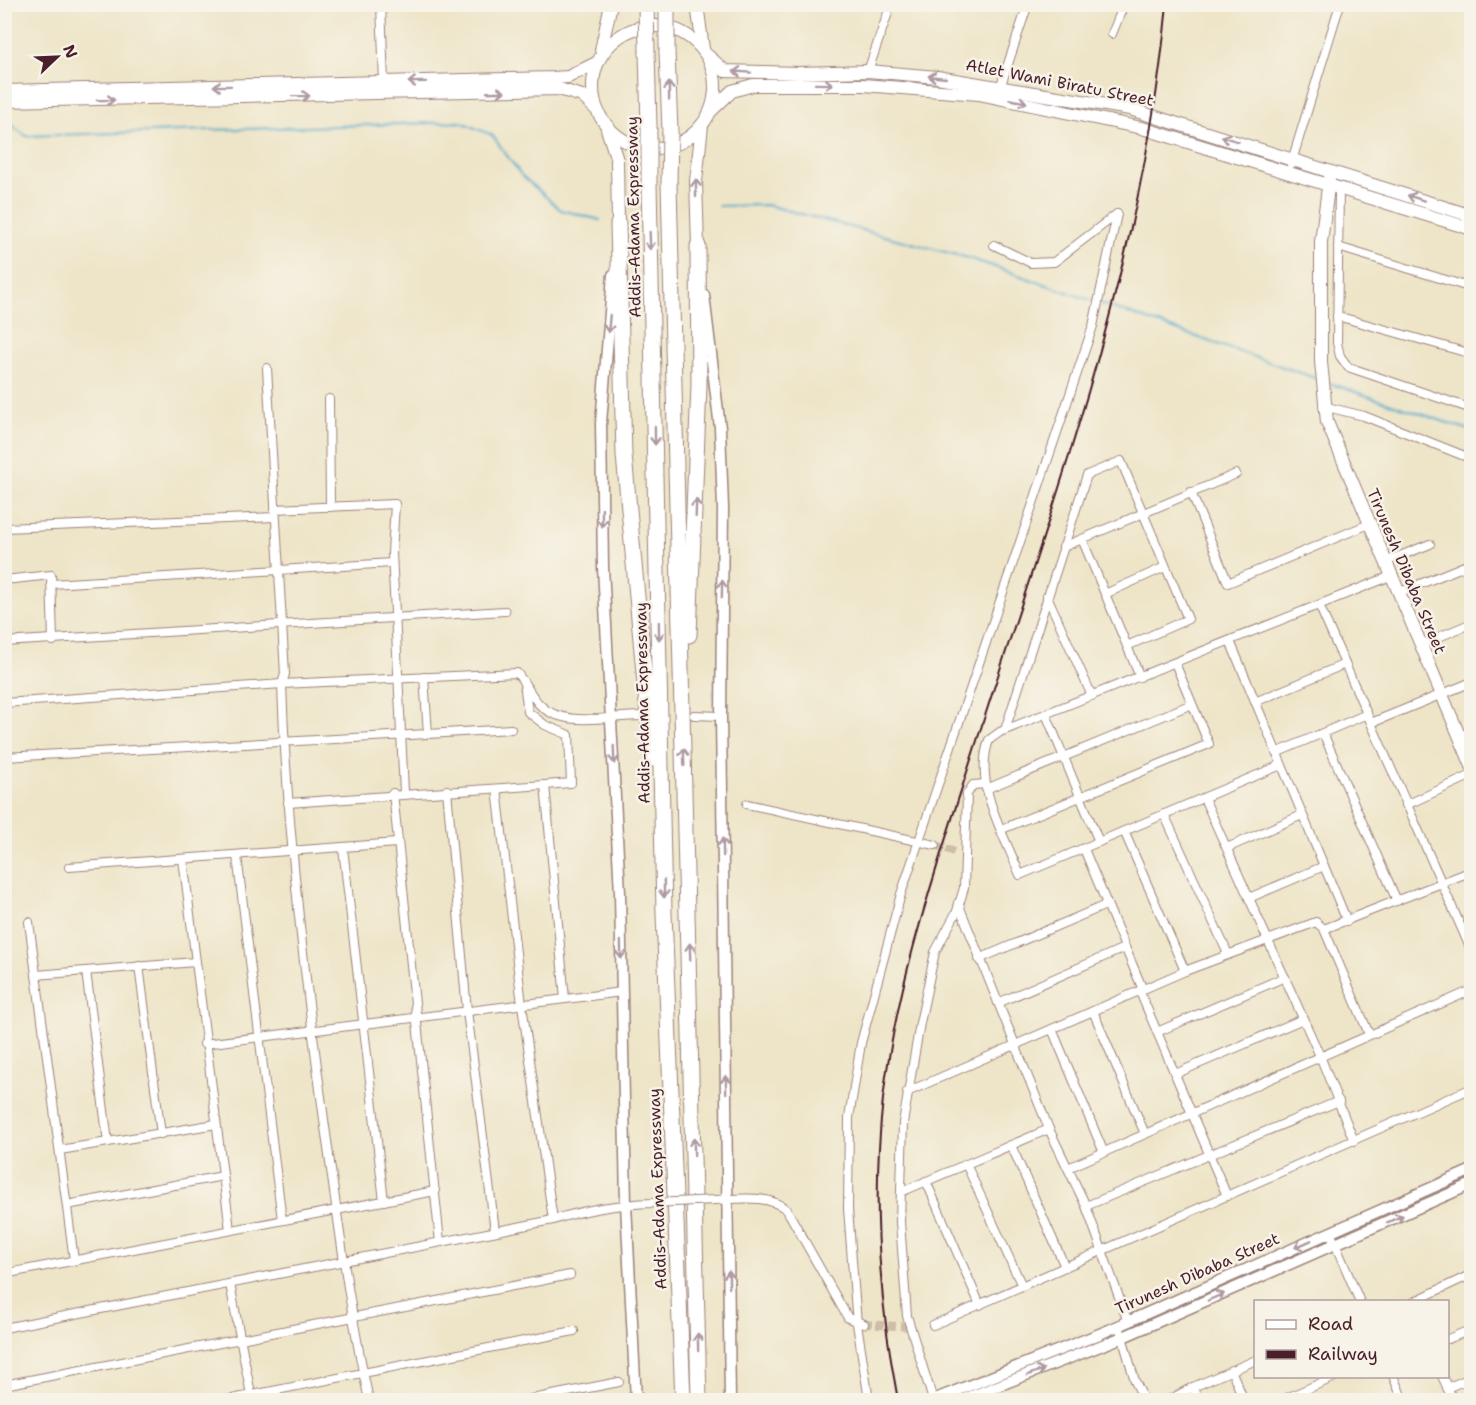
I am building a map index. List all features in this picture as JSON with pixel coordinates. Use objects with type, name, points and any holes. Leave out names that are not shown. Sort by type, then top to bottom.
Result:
[{"type":"highway","name":"Addis-Adama Expressway","points":[[646,4],[663,856],[683,1401]]},
{"type":"highway","points":[[667,4],[669,183],[699,1401]]},
{"type":"highway","points":[[618,224],[624,455],[663,856]]},
{"type":"highway","points":[[683,734],[695,529],[699,386],[698,246]]},
{"type":"main road","points":[[611,4],[592,87],[616,160],[618,224]]},
{"type":"main road","points":[[697,4],[705,52],[716,86],[711,111]]},
{"type":"main road","points":[[5,98],[568,77],[599,60],[609,44],[623,33],[640,26],[657,25],[675,28],[690,37],[705,52]]},
{"type":"main road","name":"Atlet Wami Biratu Street","points":[[705,52],[725,71],[799,78],[868,71],[913,75],[1001,85],[1130,109],[1472,216]]},
{"type":"main road","points":[[910,88],[913,75]]},
{"type":"main road","points":[[606,125],[625,141],[641,147],[658,148],[675,145],[690,137],[711,111],[732,91],[753,85],[799,78],[979,94],[1142,128],[1472,229]]},
{"type":"main road","points":[[5,98],[559,89],[582,96],[598,111]]},
{"type":"main road","points":[[698,246],[696,181],[702,125]]},
{"type":"main road","points":[[1330,171],[1334,188]]},
{"type":"main road","name":"Tirunesh Dibaba Street","points":[[1334,188],[1321,242],[1323,406],[1333,440],[1472,766]]},
{"type":"street","points":[[381,4],[384,83]]},
{"type":"street","points":[[868,71],[891,4]]},
{"type":"street","points":[[1001,85],[1028,4]]},
{"type":"street","points":[[1112,34],[1124,4]]},
{"type":"street","points":[[1288,173],[1340,4]]},
{"type":"street","points":[[1334,188],[1338,247],[1337,343],[1340,356],[1348,367],[1472,409]]},
{"type":"street","points":[[869,1401],[848,1209],[849,1118],[861,1043],[901,894],[1094,326],[1118,214],[1054,262],[1031,263],[994,245]]},
{"type":"street","points":[[618,224],[601,423],[603,567],[612,716],[622,992],[626,1204],[636,1401]]},
{"type":"street","points":[[698,246],[720,428],[723,508],[721,716],[730,1401]]},
{"type":"street","points":[[1338,247],[1472,288]]},
{"type":"street","points":[[1337,316],[1472,354]]},
{"type":"street","points":[[267,368],[285,674],[282,684],[284,744],[291,852],[312,1031],[344,1261],[369,1401]]},
{"type":"street","points":[[329,399],[330,507]]},
{"type":"street","points":[[1323,406],[1375,420],[1472,459]]},
{"type":"street","points":[[1005,730],[1087,474],[1121,461],[1188,619],[1127,646]]},
{"type":"street","points":[[1063,547],[1236,474]]},
{"type":"street","points":[[1191,492],[1228,583],[1369,524]]},
{"type":"street","points":[[4,528],[395,504],[392,563],[404,792]]},
{"type":"street","points":[[1082,539],[1140,677]]},
{"type":"street","points":[[1385,562],[1430,544]]},
{"type":"street","points":[[51,584],[278,568],[392,563]]},
{"type":"street","points":[[1398,593],[1472,563]]},
{"type":"street","points":[[1105,594],[1165,567]]},
{"type":"street","points":[[4,579],[51,575],[53,641]]},
{"type":"street","points":[[1281,765],[1020,875],[986,787],[983,770],[988,740],[1005,730],[1391,576]]},
{"type":"street","points":[[1047,596],[1092,696]]},
{"type":"street","points":[[1319,605],[1472,952]]},
{"type":"street","points":[[4,642],[53,641],[505,611]]},
{"type":"street","points":[[1420,645],[1472,623]]},
{"type":"street","points":[[1230,642],[1347,921]]},
{"type":"street","points":[[1002,829],[1080,799],[1209,744],[1175,663]]},
{"type":"street","points":[[1255,702],[1345,664]]},
{"type":"street","points":[[4,703],[282,684],[518,673],[540,704],[558,717],[585,719],[640,716]]},
{"type":"street","points":[[424,677],[428,735]]},
{"type":"street","points":[[288,803],[404,792],[497,789],[571,783],[569,735],[545,725],[528,712],[524,681]]},
{"type":"street","points":[[1276,753],[1323,733],[1442,695],[1472,682]]},
{"type":"street","points":[[933,1400],[907,1316],[900,1222],[901,1192],[907,1092],[935,952],[957,911],[966,873],[959,853],[967,794],[973,785],[986,787],[1192,704]]},
{"type":"street","points":[[1046,714],[1099,842]]},
{"type":"street","points":[[694,716],[721,716]]},
{"type":"street","points":[[4,757],[284,744],[511,729]]},
{"type":"street","points":[[1459,737],[1472,731]]},
{"type":"street","points":[[1323,733],[1396,901]]},
{"type":"street","points":[[1406,805],[1472,775]]},
{"type":"street","points":[[545,785],[565,999]]},
{"type":"street","points":[[497,789],[522,1005],[553,1220]]},
{"type":"street","points":[[447,790],[467,1011],[495,1232]]},
{"type":"street","points":[[393,793],[440,1242]]},
{"type":"street","points":[[1204,798],[1320,1056],[1354,1141]]},
{"type":"street","points":[[747,804],[934,845]]},
{"type":"street","points":[[1164,814],[1228,954]]},
{"type":"street","points":[[1227,848],[1302,815]]},
{"type":"street","points":[[1124,831],[1185,971]]},
{"type":"street","points":[[69,867],[397,843]]},
{"type":"street","points":[[343,848],[384,1201]]},
{"type":"street","points":[[1084,849],[1157,1032],[1227,1196]]},
{"type":"street","points":[[237,856],[282,1220]]},
{"type":"street","points":[[183,859],[204,1044],[230,1230]]},
{"type":"street","points":[[1249,898],[1324,866]]},
{"type":"street","points":[[1324,929],[1472,871]]},
{"type":"street","points":[[958,903],[1049,1129],[1086,1206],[1104,1251],[1124,1324],[1123,1337],[1135,1381],[1144,1401]]},
{"type":"street","points":[[980,959],[1106,905]]},
{"type":"street","points":[[29,922],[74,1260]]},
{"type":"street","points":[[907,1092],[1185,971],[1268,938],[1316,922],[1324,929],[1369,1034]]},
{"type":"street","points":[[998,1003],[1124,948]]},
{"type":"street","points":[[36,975],[195,962]]},
{"type":"street","points":[[139,966],[160,1134]]},
{"type":"street","points":[[86,971],[108,1142]]},
{"type":"street","points":[[1157,1032],[1285,976]]},
{"type":"street","points":[[1068,1168],[1472,990]]},
{"type":"street","points":[[204,1044],[622,992]]},
{"type":"street","points":[[1093,1011],[1145,1134]]},
{"type":"street","points":[[1175,1074],[1303,1019]]},
{"type":"street","points":[[1052,1029],[1104,1153]]},
{"type":"street","points":[[933,1325],[1472,1088]]},
{"type":"street","points":[[1086,1206],[1339,1101]]},
{"type":"street","points":[[60,1150],[216,1125]]},
{"type":"street","points":[[901,1192],[1049,1129]]},
{"type":"street","points":[[1011,1145],[1065,1268]]},
{"type":"street","points":[[966,1164],[1022,1286]]},
{"type":"street","name":"Tirunesh Dibaba Street","points":[[933,1400],[1124,1324],[1472,1170]]},
{"type":"street","points":[[67,1205],[223,1176]]},
{"type":"street","points":[[926,1181],[980,1305]]},
{"type":"street","name":"Tirunesh Dibaba Street","points":[[962,1401],[1123,1337],[1472,1184]]},
{"type":"street","points":[[4,1274],[435,1191]]},
{"type":"street","points":[[4,1328],[495,1232],[553,1220],[580,1211],[626,1204],[728,1199],[765,1199],[778,1202],[787,1210],[848,1318],[861,1324]]},
{"type":"street","points":[[1330,1232],[1359,1300]]},
{"type":"street","points":[[1417,1300],[1472,1274]]},
{"type":"street","points":[[4,1385],[570,1275]]},
{"type":"street","points":[[230,1284],[252,1398]]},
{"type":"street","points":[[1449,1339],[1472,1329]]},
{"type":"street","points":[[227,1401],[252,1398],[574,1331]]},
{"type":"street","points":[[1169,1401],[1192,1386],[1254,1361]]},
{"type":"street","points":[[1231,1370],[1244,1401]]},
{"type":"street","points":[[1447,1388],[1472,1377]]},
{"type":"street","points":[[1282,1401],[1335,1378]]},
{"type":"street","points":[[1393,1378],[1400,1399]]},
{"type":"street","points":[[1442,1378],[1453,1401]]},
{"type":"street","points":[[527,1401],[619,1382]]},
{"type":"street","points":[[1192,1386],[1198,1401]]},
{"type":"waterway","points":[[4,119],[26,136],[461,122],[492,135],[522,176],[561,210],[600,220]]},
{"type":"waterway","points":[[718,206],[767,205],[972,259],[1318,379]]},
{"type":"waterway","points":[[1326,382],[1472,431]]},
{"type":"tunnel","points":[[935,845],[955,852]]},
{"type":"tunnel","points":[[864,1324],[910,1327]]},
{"type":"railway","points":[[898,1400],[886,1326],[878,1212],[880,1137],[889,1054],[920,922],[1063,474],[1116,289],[1138,195],[1155,100],[1167,4]]}]
